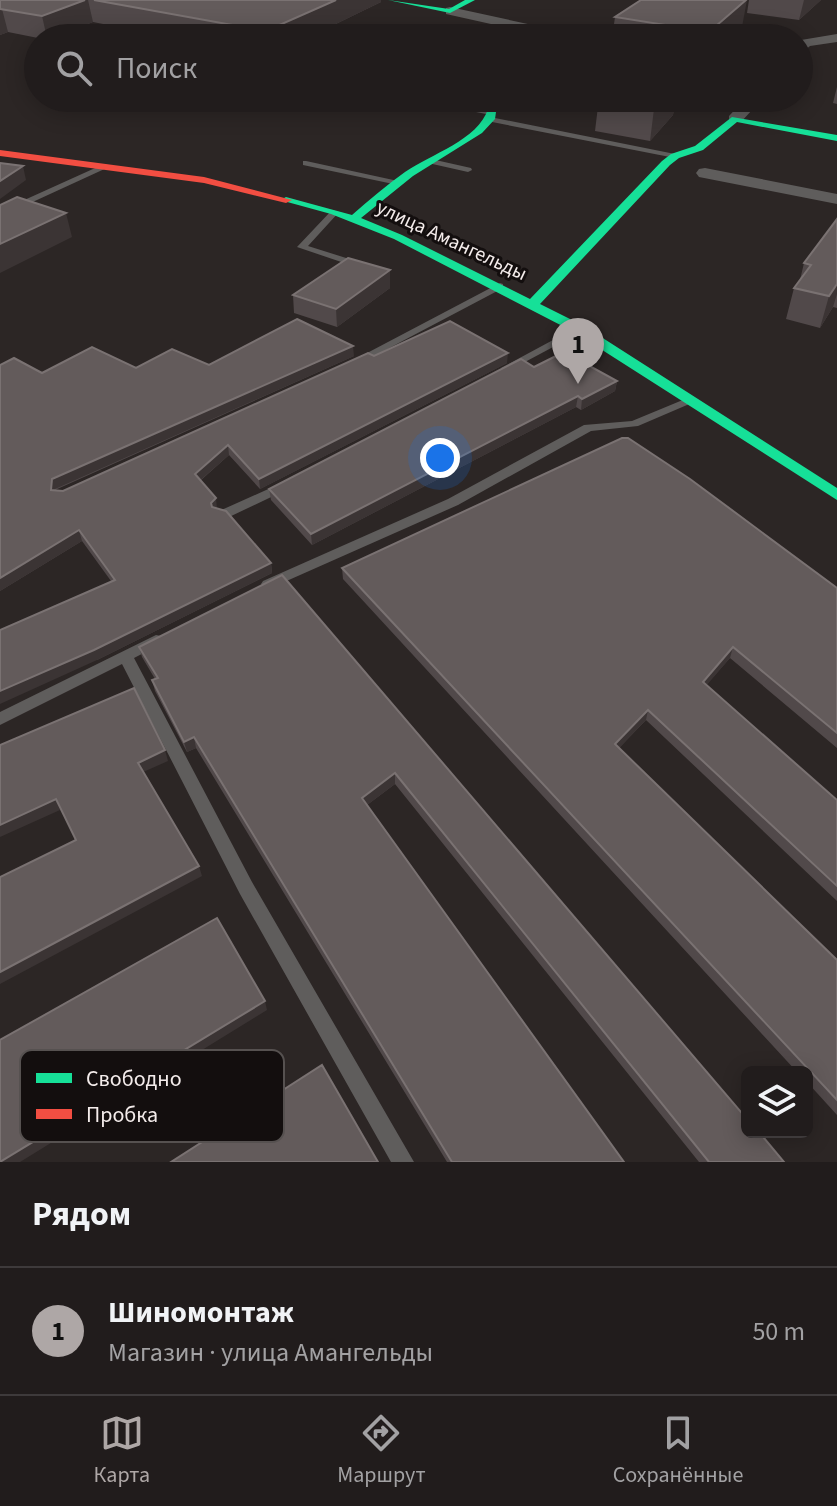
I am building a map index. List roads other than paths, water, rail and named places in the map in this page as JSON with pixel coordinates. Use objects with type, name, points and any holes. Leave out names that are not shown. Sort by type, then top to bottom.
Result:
[{"type":"street","points":[[392,0],[509,24]]},
{"type":"street","points":[[450,11],[471,0]]},
{"type":"street","points":[[813,43],[837,38]]},
{"type":"street","points":[[344,215],[479,131],[495,112]]},
{"type":"street","points":[[534,303],[675,156],[699,148],[742,112]]},
{"type":"street","points":[[735,119],[837,138]]},
{"type":"street","name":"улица Амангельды","points":[[0,153],[204,180],[344,215],[534,303],[837,495]]},
{"type":"street","points":[[705,173],[836,196]]},
{"type":"lane","points":[[473,112],[675,156]]},
{"type":"lane","points":[[431,161],[468,170]]},
{"type":"lane","points":[[306,163],[398,183]]},
{"type":"lane","points":[[0,214],[107,165]]},
{"type":"lane","points":[[344,215],[302,247],[362,266]]},
{"type":"lane","points":[[337,370],[500,286]]},
{"type":"lane","points":[[490,379],[579,329]]},
{"type":"lane","points":[[260,588],[314,561],[453,502],[588,428],[634,424],[690,400]]},
{"type":"lane","points":[[222,515],[303,477]]},
{"type":"lane","points":[[0,719],[166,635]]},
{"type":"lane","points":[[125,655],[246,888],[403,1162]]},
{"type":"place","name":"Шиномонтаж","points":[[578,384]]}]
